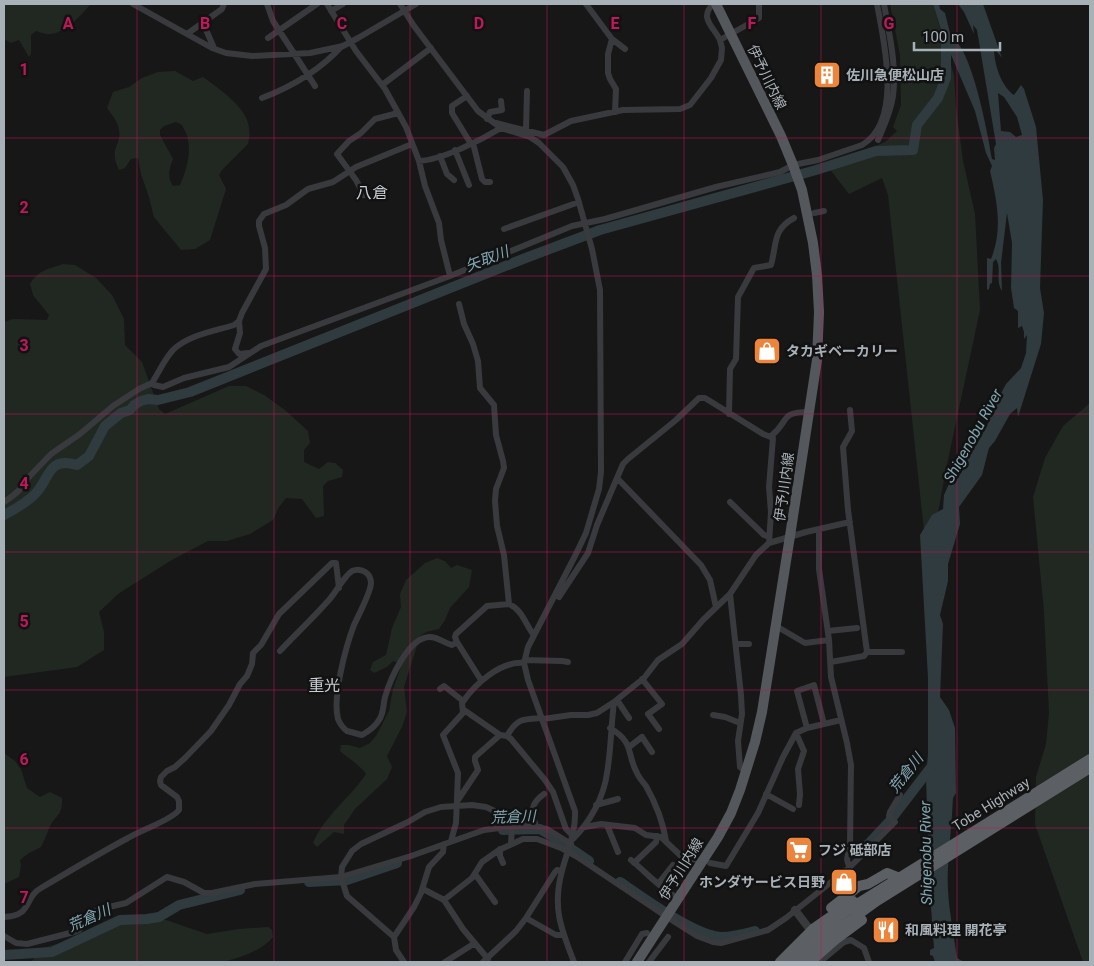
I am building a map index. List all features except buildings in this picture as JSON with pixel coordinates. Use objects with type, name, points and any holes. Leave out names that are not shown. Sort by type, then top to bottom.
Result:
[{"type":"highway","name":"Tobe Highway","points":[[798,962],[827,937],[868,908],[901,878],[918,866],[1090,759]]},
{"type":"highway","name":"Tobe Highway","points":[[786,959],[815,936],[845,905],[901,878],[1090,768]]},
{"type":"highway","points":[[786,959],[813,926],[870,887],[901,878]]},
{"type":"highway","points":[[810,962],[835,940],[890,899],[901,878]]},
{"type":"main road","name":"伊予川内線","points":[[636,962],[678,901],[718,837],[731,813],[746,772],[759,728],[817,360],[819,312],[813,242],[799,183],[794,167],[714,4]]},
{"type":"street","points":[[134,4],[214,48],[226,53],[240,55],[296,54],[343,46],[402,7],[416,4]]},
{"type":"street","points":[[187,34],[222,10],[224,4]]},
{"type":"street","points":[[267,4],[279,30],[315,86]]},
{"type":"street","points":[[268,38],[316,4]]},
{"type":"street","points":[[327,4],[351,42],[382,84],[398,113],[419,161],[425,186],[439,223],[450,276]]},
{"type":"street","points":[[331,11],[344,4]]},
{"type":"street","points":[[586,4],[612,39],[625,49]]},
{"type":"street","points":[[490,121],[544,134],[571,122],[624,110],[676,109],[690,105],[711,78],[721,60],[720,40],[706,16],[707,11],[714,4]]},
{"type":"street","points":[[720,40],[759,18],[759,4]]},
{"type":"street","points":[[4,502],[20,490],[27,479],[56,450],[80,434],[113,406],[147,384],[152,383],[163,387],[184,378],[222,369],[238,362],[248,353],[261,346],[450,276],[553,233],[780,172],[852,149],[869,141],[881,125],[886,95],[886,61],[877,4]]},
{"type":"street","points":[[869,141],[879,140],[893,98],[894,78],[884,4]]},
{"type":"street","points":[[402,7],[478,111],[501,128],[530,137],[548,150],[569,176],[579,202],[592,249],[600,290],[601,472],[599,489],[586,533],[549,608],[533,634],[525,661],[528,680],[575,811],[575,829],[562,871],[556,902],[563,935],[574,962]]},
{"type":"street","points":[[203,23],[214,48]]},
{"type":"street","points":[[612,39],[608,54],[608,73],[616,89],[615,112]]},
{"type":"street","points":[[262,98],[279,91],[329,60],[343,46]]},
{"type":"street","points":[[382,84],[431,48]]},
{"type":"street","points":[[526,130],[527,91]]},
{"type":"street","points":[[467,96],[452,106],[452,112],[472,143],[482,179],[485,182],[490,182]]},
{"type":"street","points":[[490,121],[490,112],[502,110],[501,101]]},
{"type":"street","points":[[364,195],[337,154],[375,119],[398,113]]},
{"type":"street","points":[[419,161],[426,161],[483,140],[501,128]]},
{"type":"street","points":[[248,353],[239,354],[235,349],[240,333],[242,313],[266,269],[259,226],[261,217],[267,212],[286,205],[308,189],[337,180],[379,156],[412,144]]},
{"type":"street","points":[[455,150],[460,168],[469,185]]},
{"type":"street","points":[[440,156],[447,174],[454,180]]},
{"type":"street","points":[[504,229],[579,202]]},
{"type":"street","points":[[814,213],[824,211]]},
{"type":"street","points":[[729,414],[730,370],[736,359],[738,297],[754,268],[771,265],[778,232],[784,223],[794,218]]},
{"type":"street","points":[[458,304],[478,361],[480,388],[494,405],[496,435],[504,461],[504,468],[496,489],[495,500],[497,526],[504,555],[509,604]]},
{"type":"street","points":[[152,383],[170,354],[180,345],[240,321]]},
{"type":"street","points":[[458,803],[478,770],[475,757],[520,720],[597,713],[615,702],[642,679],[658,660],[682,644],[730,594],[756,555],[769,540],[771,512],[769,487],[774,441],[771,436],[763,434],[704,398],[699,398],[676,420],[623,464],[588,553],[554,604],[549,608]]},
{"type":"street","points":[[850,410],[852,431],[843,447],[850,522],[867,652]]},
{"type":"street","points":[[771,436],[789,415],[797,412],[809,412]]},
{"type":"street","points":[[617,478],[701,565],[710,580],[716,607]]},
{"type":"street","points":[[730,502],[769,540]]},
{"type":"street","points":[[769,540],[850,522]]},
{"type":"street","points":[[819,529],[819,568],[830,640],[831,677],[851,765],[850,846],[846,856],[849,865]]},
{"type":"street","points":[[4,917],[12,917],[20,913],[28,905],[36,891],[72,869],[176,813],[180,805],[179,800],[162,785],[161,777],[185,758],[212,731],[250,670],[253,654],[261,645],[279,614],[332,563],[336,563],[339,588]]},
{"type":"street","points":[[280,650],[339,588],[348,575],[354,570],[366,572],[370,577],[370,587],[353,627],[341,672],[337,711],[338,720],[347,731],[362,735],[374,727],[384,710],[385,697],[396,669],[414,644],[423,638],[430,637],[452,645],[457,642]]},
{"type":"street","points":[[730,594],[741,695],[738,741],[740,767],[746,772]]},
{"type":"street","points":[[481,680],[455,637],[481,611],[492,605],[509,604],[516,607],[533,634]]},
{"type":"street","points":[[776,626],[805,643],[830,640]]},
{"type":"street","points":[[828,631],[857,628]]},
{"type":"street","points":[[736,644],[749,644]]},
{"type":"street","points":[[831,662],[864,656],[867,652],[902,652]]},
{"type":"street","points":[[568,662],[525,661],[510,664],[481,680],[472,688],[462,703],[464,710],[515,743],[545,780],[553,792],[571,845]]},
{"type":"street","points":[[642,679],[662,704],[648,714],[659,729]]},
{"type":"street","points":[[807,728],[797,691],[814,685],[824,724]]},
{"type":"street","points":[[440,689],[444,686],[463,700]]},
{"type":"street","points":[[615,702],[629,718]]},
{"type":"street","points":[[571,845],[585,827],[596,805],[607,774],[610,728],[615,702]]},
{"type":"street","points":[[451,841],[455,832],[458,803],[458,773],[443,735],[464,710]]},
{"type":"street","points":[[713,715],[740,723]]},
{"type":"street","points":[[710,863],[726,866],[758,812],[796,733],[807,728],[841,720]]},
{"type":"street","points":[[610,728],[620,735],[628,747],[634,768],[663,824],[666,841]]},
{"type":"street","points":[[766,794],[796,807],[800,794],[798,769],[804,751],[796,733]]},
{"type":"street","points":[[628,747],[642,737],[652,752]]},
{"type":"street","points":[[536,826],[533,817],[533,806],[535,801],[544,794]]},
{"type":"street","points":[[4,936],[16,942],[27,944],[74,932],[79,930],[94,912],[126,903],[167,877],[178,879],[204,894],[255,884],[342,877],[484,830],[525,825],[547,829],[667,917],[698,936],[720,943],[768,930],[795,910],[849,865],[895,822],[890,812],[900,795]]},
{"type":"street","points":[[596,805],[618,799]]},
{"type":"street","points":[[404,962],[396,950],[394,937],[347,896],[342,877],[342,867],[352,851],[361,844],[425,812],[458,803],[486,808],[525,825]]},
{"type":"street","points":[[585,827],[607,825],[631,827],[646,835],[657,836],[666,841],[681,856],[697,860]]},
{"type":"street","points":[[607,825],[618,852]]},
{"type":"street","points":[[511,844],[512,826]]},
{"type":"street","points":[[657,836],[656,842],[632,862],[678,901]]},
{"type":"street","points":[[444,900],[475,874],[482,862],[500,849],[511,844],[523,839],[537,839],[571,845]]},
{"type":"street","points":[[394,937],[414,907],[423,889],[430,867],[443,852],[444,844]]},
{"type":"street","points":[[500,849],[503,863]]},
{"type":"street","points":[[658,884],[673,865]]},
{"type":"street","points":[[423,889],[444,900],[453,916],[486,960],[509,939],[526,918],[554,872],[557,870],[562,871]]},
{"type":"street","points":[[475,874],[494,902]]},
{"type":"street","points":[[795,910],[813,926]]},
{"type":"street","points":[[526,918],[556,935],[563,935]]},
{"type":"street","points":[[625,962],[642,934],[647,933]]},
{"type":"street","points":[[649,962],[661,942],[668,937]]},
{"type":"street","points":[[820,962],[844,942],[852,940],[864,948],[869,962]]},
{"type":"street","points":[[445,962],[475,943]]},
{"type":"shaded area","points":[[4,4],[91,4],[66,28],[48,34],[36,31],[31,35],[31,54],[29,57],[19,40],[11,43],[4,39]]},
{"type":"shaded area","points":[[890,4],[933,4],[954,75],[963,161],[975,214],[980,310],[946,469],[928,568],[888,195],[882,178],[849,194],[825,163],[856,154],[885,142],[897,131],[893,127],[901,105],[900,55]]},
{"type":"shaded area","points":[[933,4],[939,4],[940,9],[945,13],[951,37],[959,44],[966,57],[978,93],[992,159],[995,160],[994,148],[996,144],[977,30],[973,25],[974,34],[964,12],[958,4],[983,4],[1002,58],[994,48],[999,74],[1005,86],[1014,95],[1021,85],[1024,89],[1036,127],[1043,200],[1040,288],[1044,313],[1041,344],[1018,417],[1017,408],[1010,414],[989,448],[982,475],[959,507],[960,524],[948,564],[948,581],[940,615],[943,624],[940,697],[949,710],[955,728],[956,793],[953,798],[948,859],[948,890],[957,958],[964,962],[935,962],[933,956],[930,955],[930,950],[934,948],[926,777],[928,754],[928,678],[920,535],[932,515],[943,509],[944,495],[957,466],[969,457],[987,426],[993,408],[1006,384],[1021,368],[1026,353],[1027,335],[1024,339],[1022,326],[1018,328],[1018,311],[1014,308],[1011,288],[1012,243],[1007,213],[1001,263],[1002,291],[996,259],[993,262],[992,283],[987,290],[987,258],[991,259],[995,248],[998,226],[997,204],[990,171],[992,166],[986,153],[975,111],[943,36]],"holes":[[[998,93],[1004,97],[1017,117],[1022,135],[1016,137],[1010,132],[1001,131]]]},
{"type":"shaded area","points":[[175,71],[193,81],[203,77],[238,106],[244,113],[249,128],[248,144],[219,175],[226,189],[210,240],[195,249],[181,250],[154,217],[138,158],[131,159],[125,168],[119,170],[116,163],[115,152],[119,139],[119,130],[116,121],[107,108],[113,92],[129,87],[142,78],[158,72]],"holes":[[[176,122],[182,125],[188,138],[188,157],[180,185],[173,186],[169,173],[173,159],[160,135],[160,130],[164,126]]]},
{"type":"shaded area","points":[[63,264],[75,265],[96,278],[112,295],[124,319],[125,345],[142,362],[159,409],[165,414],[229,386],[246,386],[264,395],[285,410],[308,431],[310,443],[304,450],[304,462],[319,469],[328,462],[335,463],[343,470],[342,477],[328,481],[323,486],[324,516],[316,518],[302,499],[286,498],[273,520],[250,534],[227,541],[208,541],[170,561],[118,594],[99,612],[104,632],[104,650],[77,667],[4,677],[4,322],[13,319],[47,320],[49,315],[33,295],[30,284],[40,273]]},
{"type":"shaded area","points":[[1090,403],[1090,962],[1083,962],[1035,824],[1036,777],[1046,744],[1049,713],[1044,612],[1033,497],[1045,458],[1063,426]]},
{"type":"shaded area","points":[[437,558],[445,561],[451,568],[457,565],[472,570],[469,587],[450,608],[439,629],[426,632],[420,636],[404,687],[407,712],[402,727],[387,756],[392,767],[387,779],[355,809],[344,825],[344,834],[334,832],[317,847],[313,843],[324,824],[366,774],[357,764],[340,751],[341,745],[360,748],[370,743],[376,736],[389,711],[393,689],[402,664],[393,661],[387,667],[374,673],[370,670],[373,662],[386,655],[392,628],[401,607],[400,594],[406,580],[425,563]]},
{"type":"shaded area","points":[[4,753],[15,761],[21,769],[27,788],[40,797],[50,792],[62,798],[62,804],[60,812],[51,824],[41,847],[20,860],[19,877],[4,884]]},
{"type":"shaded area","points":[[140,920],[166,920],[207,934],[268,927],[272,930],[273,937],[258,949],[227,961],[31,962],[43,948],[82,937],[111,925]]},
{"type":"waterway","name":"矢取川","points":[[4,515],[21,506],[32,497],[55,466],[60,463],[77,465],[89,456],[105,426],[121,413],[130,410],[141,401],[148,399],[158,400],[190,392],[600,230],[816,170],[876,151],[913,150],[917,125],[938,98],[946,78],[946,36]]},
{"type":"waterway","name":"荒倉川","points":[[860,853],[889,822],[935,762]]},
{"type":"waterway","name":"荒倉川","points":[[503,830],[540,829],[589,861]]},
{"type":"waterway","name":"荒倉川","points":[[309,882],[347,880],[397,863]]},
{"type":"waterway","name":"荒倉川","points":[[620,882],[669,915],[710,935],[725,937],[755,931]]},
{"type":"waterway","name":"荒倉川","points":[[4,955],[52,952],[120,920],[159,917],[179,905],[240,890]]},
{"type":"place","name":"佐川急便松山店","points":[[827,75]]},
{"type":"place","name":"タカギベーカリー","points":[[767,351]]},
{"type":"place","name":"フジ 砥部店","points":[[799,850]]},
{"type":"place","name":"ホンダサービス日野","points":[[844,882]]},
{"type":"place","name":"和風料理 開花亭","points":[[886,930]]},
{"type":"district","name":"八倉","points":[[372,192]]},
{"type":"district","name":"重光","points":[[324,685]]},
{"type":"water label","name":"Shigenobu River","points":[[973,436]]},
{"type":"water label","name":"Shigenobu River","points":[[926,853]]}]
